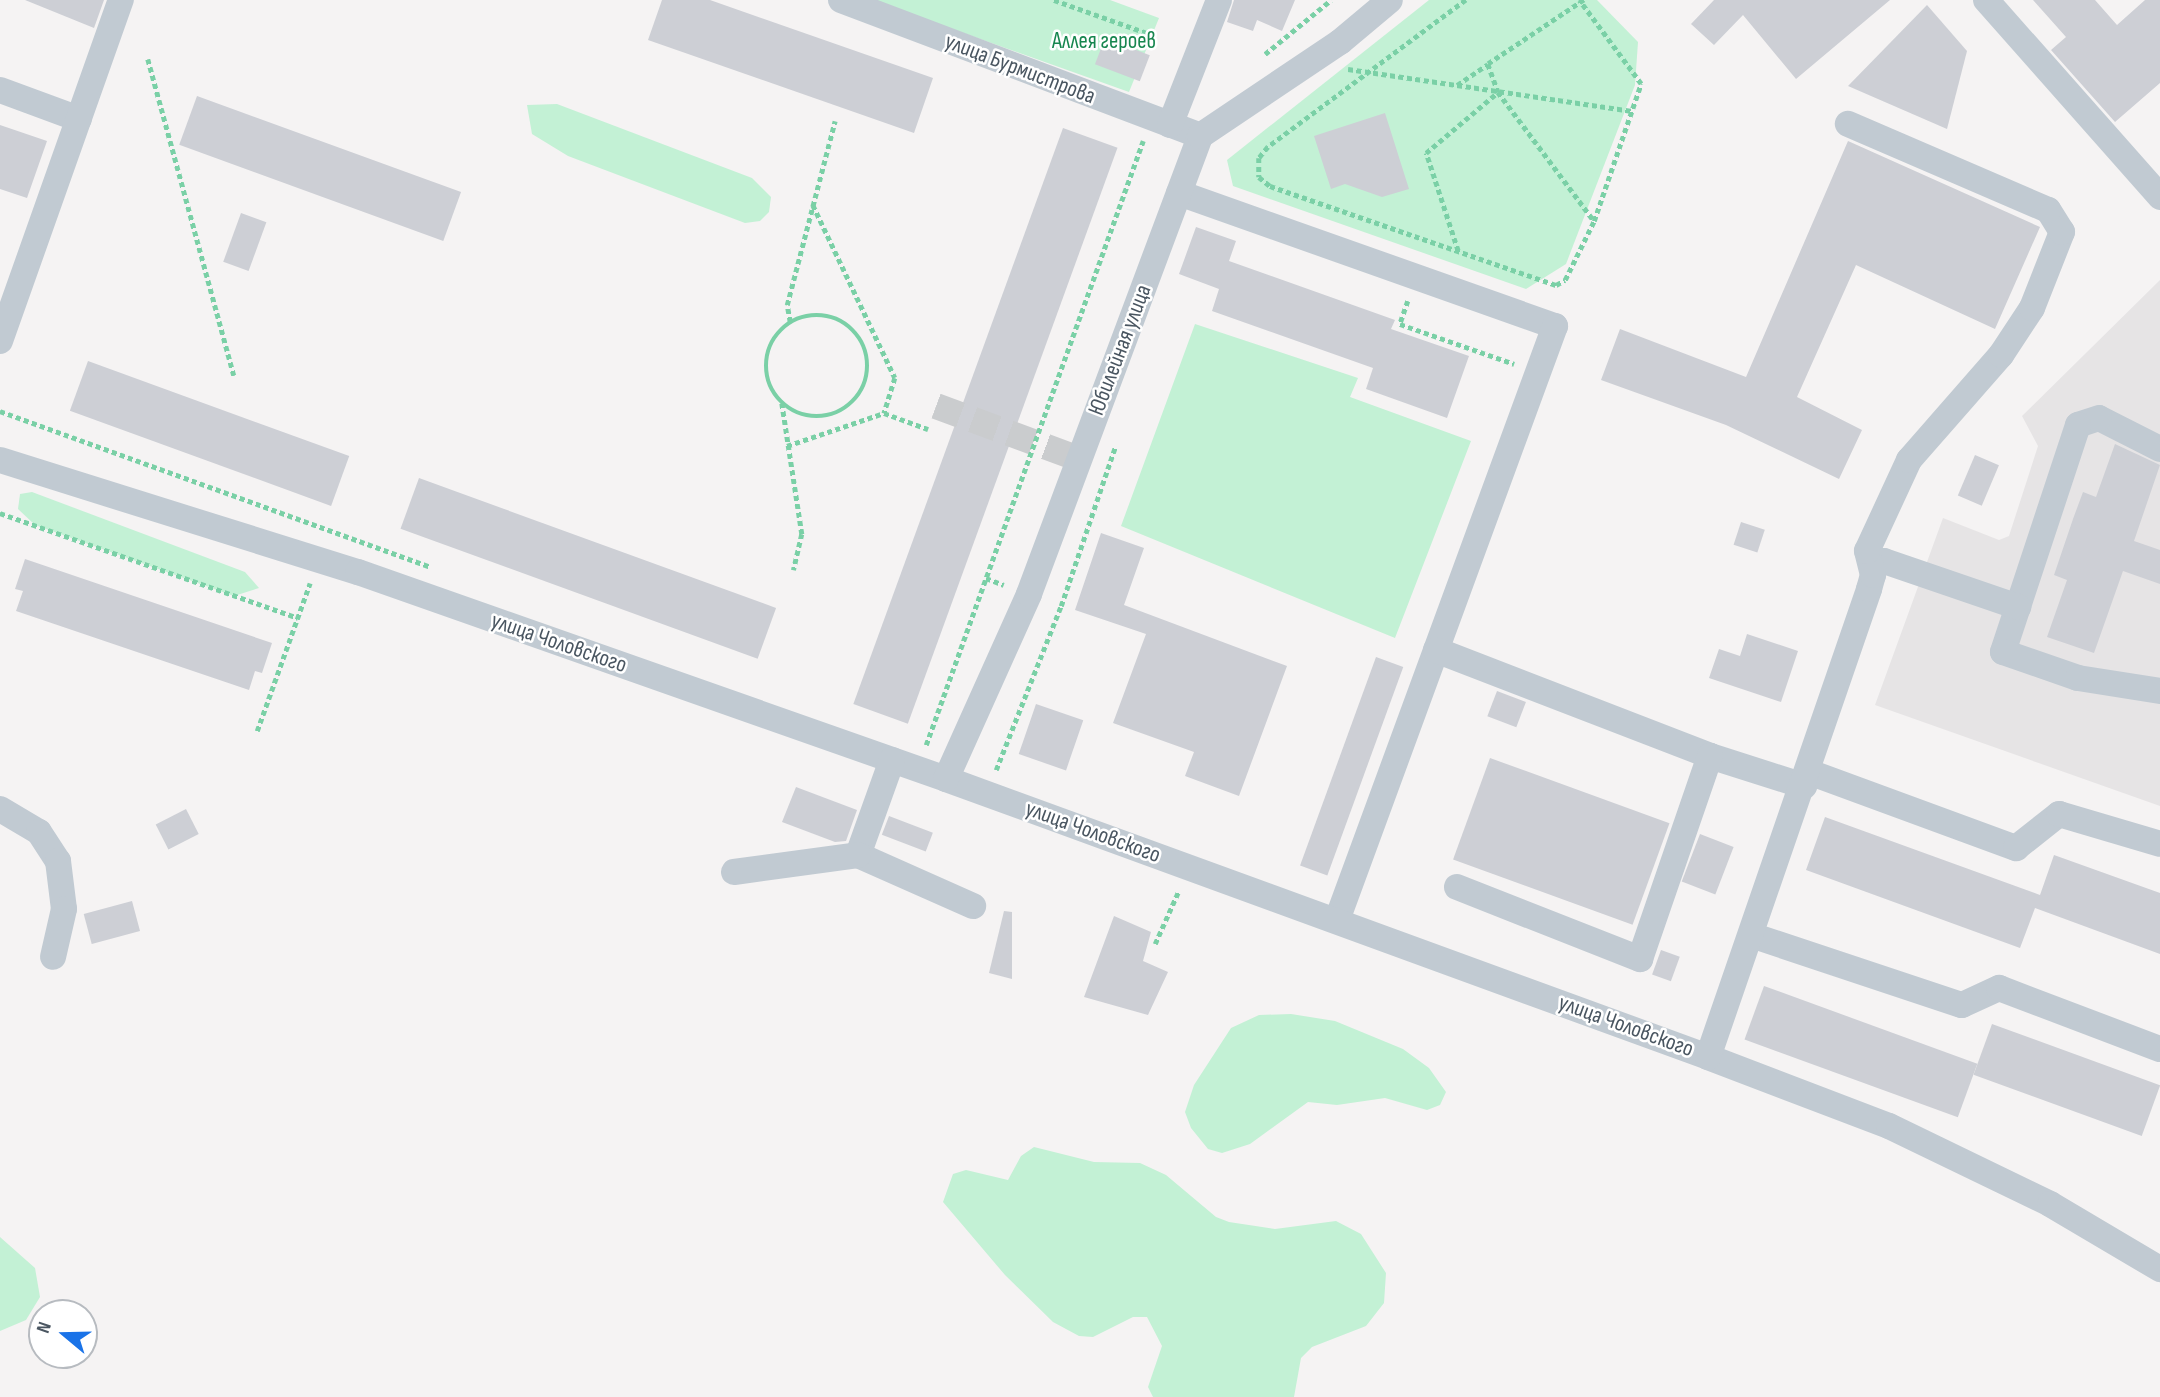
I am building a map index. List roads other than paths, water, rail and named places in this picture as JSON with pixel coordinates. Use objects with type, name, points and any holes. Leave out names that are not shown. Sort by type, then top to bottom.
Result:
[{"type":"street","points":[[0,341],[121,0]]},
{"type":"street","name":"улица Бурмистрова","points":[[841,0],[1200,136]]},
{"type":"street","points":[[1200,136],[1340,42],[1390,0]]},
{"type":"street","points":[[1986,0],[2160,197]]},
{"type":"street","points":[[1160,122],[1211,2]]},
{"type":"street","points":[[0,90],[79,119]]},
{"type":"street","points":[[1708,1056],[1806,779],[1869,589],[1871,561],[1867,551],[1909,460],[2001,355],[2032,308],[2062,232],[2048,210],[1848,124]]},
{"type":"street","name":"Юбилейная улица","points":[[946,779],[1029,594],[1200,136]]},
{"type":"street","points":[[1179,193],[1555,327],[1337,920]]},
{"type":"street","points":[[2160,449],[2099,418],[2078,425],[2003,652],[2078,678],[2160,691]]},
{"type":"street","name":"улица Чоловского","points":[[0,460],[318,560],[892,760],[1708,1056],[1889,1126],[2050,1204],[2160,1269]]},
{"type":"street","points":[[1871,561],[1884,561],[2018,607]]},
{"type":"street","points":[[1436,650],[1710,756],[1806,779],[2016,848],[2059,814],[2160,844]]},
{"type":"street","points":[[1457,887],[1640,959],[1710,756]]},
{"type":"street","points":[[858,855],[892,760]]},
{"type":"street","points":[[0,809],[39,832],[58,861],[64,909],[53,957]]},
{"type":"street","points":[[734,872],[858,855],[973,905]]},
{"type":"street","points":[[1751,935],[1962,1005],[1999,989],[2160,1049]]},
{"type":"tunnel","points":[[936,406],[1079,459]]},
{"type":"park label","name":"Аллея героев","points":[[1104,41]]}]
